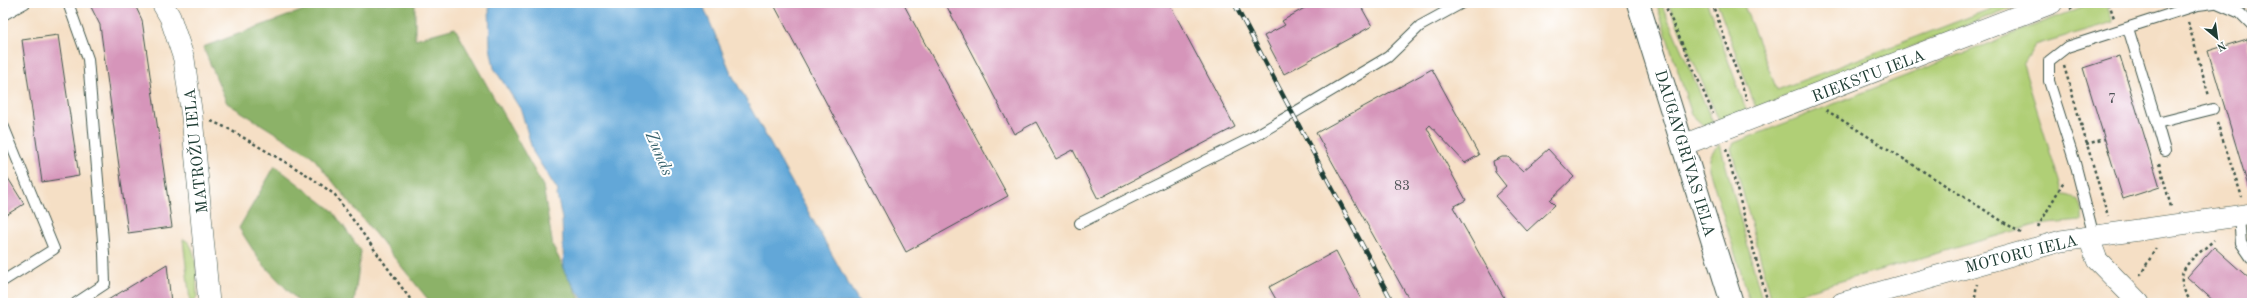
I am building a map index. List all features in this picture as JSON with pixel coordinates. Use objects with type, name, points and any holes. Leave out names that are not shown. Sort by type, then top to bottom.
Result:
[{"type":"main road","name":"DAUGAVGRĪVAS IELA","points":[[1638,3],[1684,145],[1732,303]]},
{"type":"street","name":"MATROŽU IELA","points":[[162,3],[170,17],[184,58],[192,118],[209,303]]},
{"type":"street","name":"RIEKSTU IELA","points":[[1684,145],[2052,3]]},
{"type":"street","name":"MOTORU IELA","points":[[1842,303],[2045,245],[2245,215]]},
{"type":"street","points":[[2091,237],[2097,260],[2131,300]]},
{"type":"lane","points":[[3,15],[25,3]]},
{"type":"lane","points":[[68,3],[88,59],[104,253],[105,284],[76,303]]},
{"type":"lane","points":[[1080,223],[1255,136],[1388,57],[1420,26],[1462,3]]},
{"type":"lane","points":[[2091,237],[2075,163],[2049,81],[2049,61],[2067,47],[2198,5],[2214,3]]},
{"type":"lane","points":[[2224,4],[2240,13],[2252,25]]},
{"type":"lane","points":[[2128,28],[2165,150]]},
{"type":"lane","points":[[2157,123],[2213,109]]},
{"type":"lane","points":[[3,125],[54,249],[3,281]]},
{"type":"lane","points":[[2245,215],[2241,243],[2252,259]]},
{"type":"path","points":[[1664,3],[1714,117]]},
{"type":"path","points":[[1712,3],[1754,119]]},
{"type":"path","points":[[2060,52],[2110,220]]},
{"type":"path","points":[[1806,98],[2020,232]]},
{"type":"path","points":[[192,118],[211,121],[228,128],[309,176],[335,195],[412,303]]},
{"type":"path","points":[[2070,149],[2105,139]]},
{"type":"path","points":[[1725,145],[1768,303]]},
{"type":"path","points":[[2038,228],[2075,163]]},
{"type":"path","points":[[2192,303],[2185,294],[2182,277],[2188,261],[2245,215]]},
{"type":"path","points":[[2131,300],[2162,237],[2171,226]]},
{"type":"green space","points":[[323,3],[415,3],[415,39],[455,28],[543,186],[553,247],[582,303],[431,303],[312,156],[227,103],[203,47]]},
{"type":"green space","points":[[1659,3],[1661,3],[1714,125],[1704,126],[1692,115],[1658,9]]},
{"type":"green space","points":[[1668,3],[1707,3],[1747,112],[1720,123]]},
{"type":"green space","points":[[1717,3],[1743,3],[1777,90],[2006,3],[2023,3],[1756,108]]},
{"type":"green space","points":[[2092,3],[2106,3],[2113,22],[2035,45],[2023,65],[2063,194],[2073,196],[2079,203],[2082,211],[2082,221],[2035,225],[1772,301],[1731,148],[1734,143]]},
{"type":"green space","points":[[1720,144],[1763,303],[1750,302],[1709,169],[1711,155],[1714,149]]},
{"type":"green space","points":[[275,166],[332,210],[361,251],[354,303],[300,303],[260,261],[239,228]]},
{"type":"green space","points":[[183,239],[188,242],[192,248],[196,264],[197,297],[192,303],[187,303],[190,301]]},
{"type":"water","name":"Zunds","points":[[489,3],[702,3],[731,73],[859,303],[585,303],[564,271],[562,219],[557,195],[558,191],[533,152],[521,110],[494,68],[490,47]]},
{"type":"building","points":[[89,3],[134,3],[142,20],[172,227],[128,233],[100,25]]},
{"type":"building","points":[[773,3],[903,3],[1008,196],[906,252]]},
{"type":"building","points":[[945,3],[1169,3],[1235,127],[1098,199],[1073,150],[1056,159],[1036,122],[1014,134]]},
{"type":"building","points":[[1313,3],[1359,3],[1372,26],[1284,74],[1264,36],[1285,25],[1282,21]]},
{"type":"building","points":[[58,35],[79,176],[42,182],[22,40]]},
{"type":"building","points":[[2247,39],[2252,56],[2252,186],[2248,186],[2208,51]]},
{"type":"building","points":[[2120,56],[2160,187],[2123,199],[2083,68]]},
{"type":"building","points":[[1432,69],[1479,155],[1465,163],[1430,125],[1427,128],[1466,200],[1453,207],[1507,303],[1411,303],[1316,133]]},
{"type":"building","points":[[1548,149],[1574,177],[1550,200],[1555,205],[1527,231],[1495,196],[1506,186],[1495,172],[1493,161],[1502,157],[1508,157],[1523,171]]},
{"type":"building","points":[[3,170],[24,204],[3,217]]},
{"type":"building","points":[[2214,247],[2252,281],[2252,303],[2216,303],[2187,277]]},
{"type":"building","points":[[1336,251],[1363,303],[1278,303],[1269,287]]},
{"type":"building","points":[[167,264],[171,303],[103,303]]},
{"type":"railway","points":[[1234,3],[1393,303]]}]
